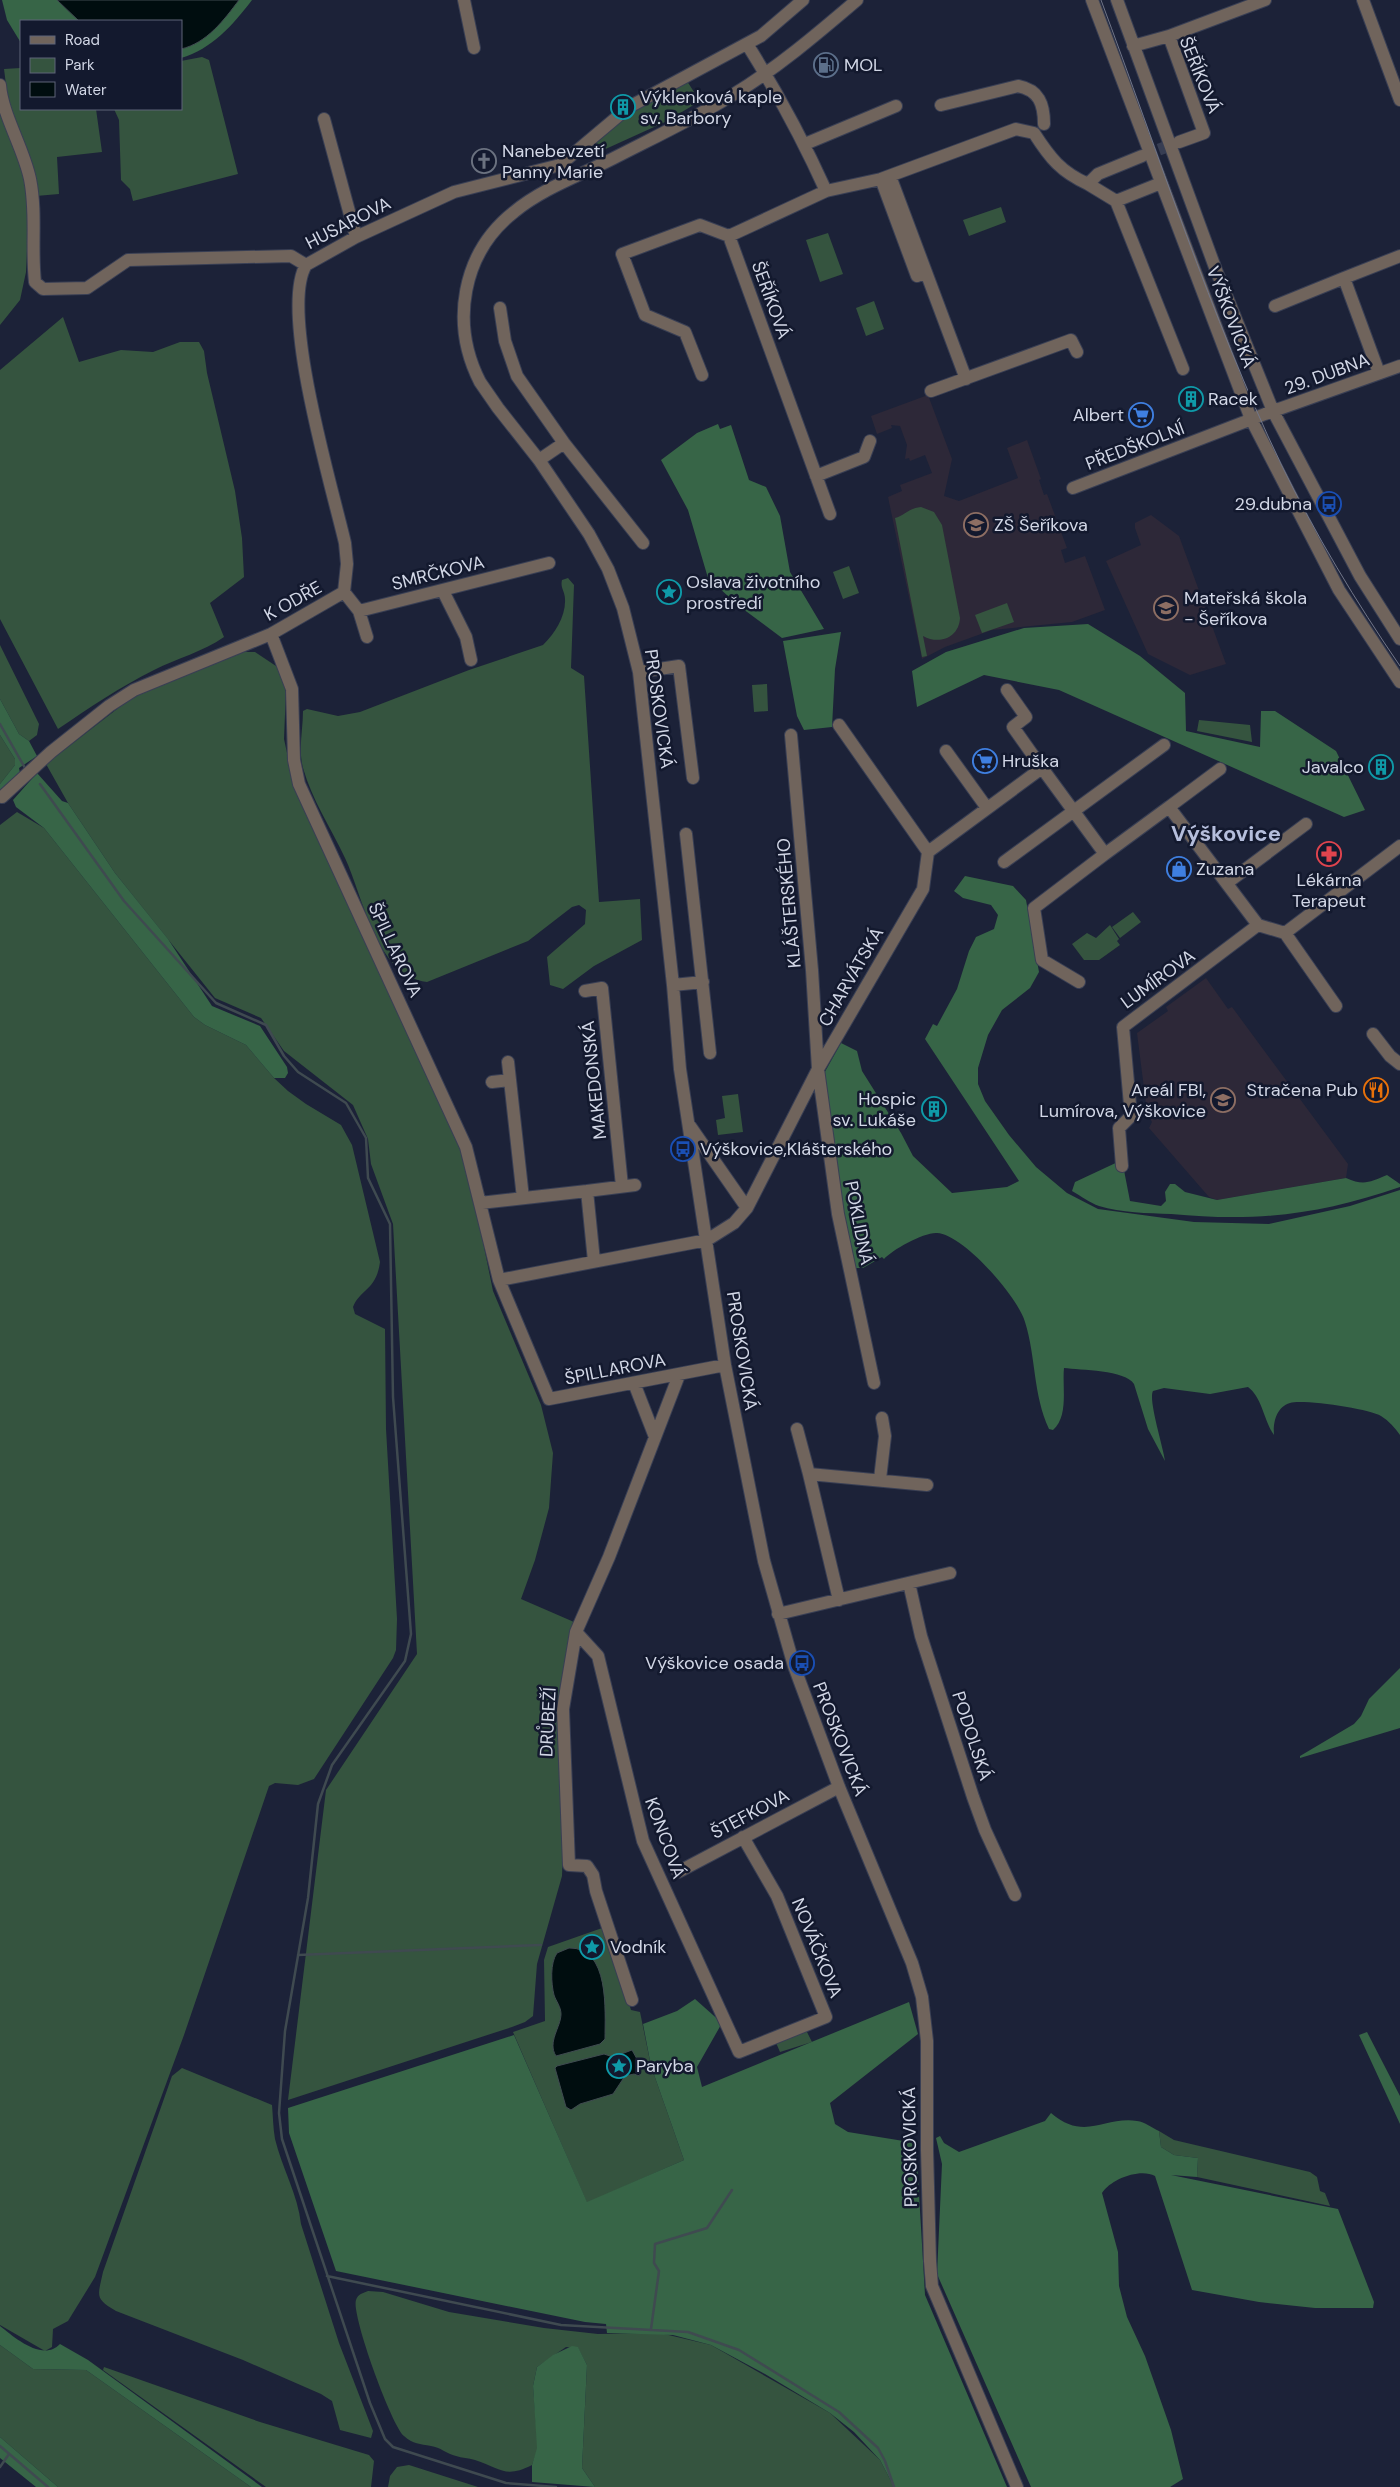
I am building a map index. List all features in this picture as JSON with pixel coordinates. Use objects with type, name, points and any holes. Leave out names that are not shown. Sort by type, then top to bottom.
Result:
[{"type":"street","name":"HUSAROVA","points":[[0,84],[30,177],[35,212],[32,254],[35,282],[43,289],[87,288],[128,260],[291,256],[306,264],[356,237],[454,192],[560,165],[629,107],[761,36],[803,0]]},
{"type":"street","name":"PROSKOVICKÁ","points":[[856,0],[766,74],[678,125],[528,202],[503,222],[482,248],[471,273],[463,304],[463,328],[468,354],[487,393],[580,517],[608,569],[623,608],[639,672],[673,985],[680,1069],[725,1365],[764,1561],[787,1646],[839,1786],[912,1963],[922,1997],[927,2041],[927,2158],[932,2286],[1017,2487]]},
{"type":"street","name":"VÝŠKOVICKÁ","points":[[1092,0],[1251,419],[1339,590],[1400,682]]},
{"type":"street","name":"VÝŠKOVICKÁ","points":[[1117,0],[1269,412],[1360,576],[1400,639]]},
{"type":"street","points":[[1169,36],[1265,0]]},
{"type":"street","points":[[1363,0],[1400,100]]},
{"type":"street","points":[[466,1],[474,48]]},
{"type":"street","name":"ŠEŘÍKOVÁ","points":[[1133,46],[1169,36],[1204,133],[1179,142]]},
{"type":"street","points":[[747,44],[805,144],[826,191]]},
{"type":"street","points":[[941,105],[1018,86],[1028,88],[1036,93],[1042,103],[1044,124]]},
{"type":"street","points":[[805,144],[896,106]]},
{"type":"street","points":[[324,119],[356,237]]},
{"type":"street","points":[[702,375],[685,332],[645,314],[622,254],[700,225],[729,236],[826,191],[886,177],[1016,129],[1034,133],[1049,156],[1068,176],[1088,184],[1116,201],[1183,368]]},
{"type":"street","points":[[1088,184],[1098,174],[1142,156]]},
{"type":"street","points":[[886,177],[926,272],[966,379]]},
{"type":"street","points":[[1116,201],[1161,183]]},
{"type":"street","name":"ŠEŘÍKOVÁ","points":[[729,236],[830,514]]},
{"type":"street","points":[[1275,306],[1400,256]]},
{"type":"street","name":"K ODŘE","points":[[2,796],[51,752],[109,706],[134,690],[271,634],[344,592],[347,573],[345,543],[310,399],[297,325],[298,288],[301,273],[306,264]]},
{"type":"street","points":[[1344,278],[1379,373]]},
{"type":"street","points":[[500,308],[505,341],[517,376],[564,443],[643,543]]},
{"type":"street","points":[[931,391],[1071,340],[1077,352]]},
{"type":"street","name":"29. DUBNA","points":[[1269,412],[1400,366]]},
{"type":"street","name":"PŘEDŠKOLNÍ","points":[[1073,488],[1269,412]]},
{"type":"street","points":[[816,476],[864,457],[870,441]]},
{"type":"street","points":[[539,460],[564,443]]},
{"type":"street","name":"SMRČKOVA","points":[[359,610],[443,591],[549,563]]},
{"type":"street","points":[[443,591],[466,637],[471,660]]},
{"type":"street","points":[[344,592],[359,610],[367,637]]},
{"type":"street","name":"ŠPILLAROVA","points":[[271,634],[292,690],[294,760],[299,784],[466,1147],[499,1280],[549,1399],[725,1365]]},
{"type":"street","points":[[639,672],[679,666],[694,778]]},
{"type":"street","points":[[1006,690],[1026,717],[1013,727],[1105,854]]},
{"type":"street","points":[[839,725],[928,852],[1042,768]]},
{"type":"street","name":"KLÁŠTERSKÉHO","points":[[791,735],[812,970],[818,1069]]},
{"type":"street","points":[[1004,862],[1164,745]]},
{"type":"street","points":[[946,751],[987,808]]},
{"type":"street","points":[[1079,982],[1042,960],[1034,908],[1220,769]]},
{"type":"street","points":[[1169,807],[1258,925],[1285,933],[1336,1006]]},
{"type":"street","points":[[1227,883],[1306,824]]},
{"type":"street","points":[[686,834],[710,1053]]},
{"type":"street","points":[[1285,933],[1400,846]]},
{"type":"street","name":"CHARVÁTSKÁ","points":[[707,1240],[734,1223],[747,1208],[818,1069],[923,889],[928,852]]},
{"type":"street","name":"LUMÍROVA","points":[[1122,1166],[1119,1128],[1131,1116],[1123,1027],[1258,925]]},
{"type":"street","points":[[673,985],[703,982]]},
{"type":"street","name":"MAKEDONSKÁ","points":[[585,991],[602,988],[622,1186]]},
{"type":"street","points":[[1373,1034],[1390,1056],[1400,1064]]},
{"type":"street","points":[[508,1062],[522,1198]]},
{"type":"street","name":"POKLIDNÁ","points":[[818,1069],[838,1214],[874,1382]]},
{"type":"street","points":[[492,1082],[510,1080]]},
{"type":"street","points":[[688,1123],[747,1208]]},
{"type":"street","points":[[480,1202],[636,1185]]},
{"type":"street","points":[[587,1191],[594,1261]]},
{"type":"street","points":[[499,1280],[707,1240]]},
{"type":"street","name":"DRŮBEŽÍ","points":[[632,2000],[596,1891],[593,1875],[587,1866],[569,1865],[563,1709],[576,1632],[609,1557],[679,1375]]},
{"type":"street","points":[[634,1383],[655,1436]]},
{"type":"street","points":[[880,1479],[886,1436],[882,1418]]},
{"type":"street","points":[[797,1429],[839,1600]]},
{"type":"street","points":[[809,1474],[880,1479],[927,1485]]},
{"type":"street","points":[[778,1614],[950,1573]]},
{"type":"street","name":"PODOLSKÁ","points":[[909,1583],[921,1636],[973,1797],[985,1830],[1015,1895]]},
{"type":"street","name":"KONCOVÁ","points":[[576,1632],[598,1656],[643,1841],[740,2052]]},
{"type":"street","name":"ŠTEFKOVA","points":[[678,1872],[839,1786]]},
{"type":"street","name":"NOVÁČKOVA","points":[[740,2052],[826,2017],[777,1896],[743,1837]]},
{"type":"shaded area","name":"ZŠ Šeříkova","points":[[928,395],[952,459],[944,496],[959,501],[1018,478],[1007,448],[1027,440],[1041,479],[1039,480],[1044,495],[1047,494],[1067,548],[1061,550],[1065,563],[1085,556],[1105,610],[1072,622],[992,630],[945,647],[922,659],[888,497],[902,491],[900,485],[932,473],[925,455],[910,461],[909,458],[905,459],[907,445],[900,426],[891,425],[892,428],[877,434],[871,416]]},
{"type":"shaded area","name":"Mateřská škola - Šeříkova","points":[[1151,515],[1179,536],[1226,664],[1190,675],[1148,654],[1106,561],[1141,545],[1135,523]]},
{"type":"shaded area","name":"Areál FBI, Lumírova, Výškovice","points":[[1206,978],[1228,1009],[1232,1007],[1348,1164],[1346,1178],[1217,1200],[1209,1197],[1149,1128],[1152,1122],[1147,1112],[1137,1033],[1168,1011],[1166,1007]]},
{"type":"green space","points":[[2,0],[57,0],[78,20],[20,20],[20,41],[7,20]]},
{"type":"green space","points":[[239,0],[252,0],[221,35],[202,49],[182,58],[182,49],[207,36]]},
{"type":"green space","points":[[202,57],[209,60],[238,174],[133,201],[130,189],[121,180],[119,120],[114,110],[182,110],[182,61]]},
{"type":"green space","points":[[20,68],[20,110],[96,110],[102,152],[57,157],[59,194],[36,196],[9,108],[4,69]]},
{"type":"green space","points":[[687,81],[694,92],[697,103],[665,122],[599,152],[595,144],[636,109]]},
{"type":"green space","points":[[0,95],[21,161],[29,209],[26,272],[20,300],[0,325]]},
{"type":"green space","points":[[1001,207],[1006,222],[969,236],[963,220]]},
{"type":"green space","points":[[828,233],[843,274],[820,282],[806,240]]},
{"type":"green space","points":[[874,301],[884,329],[866,336],[856,308]]},
{"type":"green space","points":[[63,317],[79,362],[121,350],[153,352],[180,342],[199,342],[204,351],[207,373],[235,491],[242,538],[244,577],[210,603],[224,637],[207,647],[141,677],[58,729],[0,619],[0,370]]},
{"type":"green space","points":[[718,424],[720,429],[731,425],[749,480],[766,487],[780,516],[790,572],[824,629],[782,638],[739,606],[708,578],[688,510],[661,460],[697,433]]},
{"type":"green space","points":[[921,507],[934,512],[942,525],[960,618],[956,631],[947,638],[935,640],[923,636],[927,656],[922,657],[895,518]]},
{"type":"green space","points":[[849,566],[859,593],[843,599],[833,572]]},
{"type":"green space","points":[[568,578],[574,585],[571,668],[584,676],[599,902],[640,899],[642,940],[594,966],[563,989],[550,985],[547,957],[585,924],[586,910],[579,905],[572,907],[528,941],[427,982],[410,977],[395,965],[383,950],[365,912],[345,858],[311,791],[302,761],[303,711],[307,709],[338,716],[360,712],[469,670],[543,645],[552,635],[562,618],[565,599],[562,580]]},
{"type":"green space","points":[[1007,603],[1014,622],[982,633],[975,615]]},
{"type":"green space","points":[[1088,624],[1140,656],[1185,693],[1186,731],[1260,747],[1261,711],[1275,711],[1336,751],[1365,810],[1344,817],[1059,690],[984,675],[917,707],[912,671],[946,652],[1024,628]]},
{"type":"green space","points":[[841,632],[835,669],[832,727],[804,730],[797,716],[783,641]]},
{"type":"green space","points":[[0,645],[39,724],[37,735],[29,741],[19,734],[0,699]]},
{"type":"green space","points":[[241,652],[255,652],[279,668],[286,690],[284,739],[294,785],[465,1154],[493,1291],[541,1405],[553,1453],[549,1508],[535,1560],[521,1599],[574,1622],[558,1705],[563,1849],[562,1876],[537,1964],[533,2016],[525,2022],[512,2027],[288,2100],[326,1790],[417,1654],[393,1224],[371,1164],[368,1139],[353,1105],[284,1051],[261,1018],[215,998],[115,873],[68,803],[46,764],[139,692]]},
{"type":"green space","points":[[767,684],[768,711],[754,712],[752,685]]},
{"type":"green space","points":[[0,699],[19,734],[29,741],[37,756],[19,768],[20,773],[0,794],[0,784],[15,765],[15,759],[0,735]]},
{"type":"green space","points":[[1199,720],[1250,725],[1252,742],[1197,731]]},
{"type":"green space","points":[[0,735],[15,759],[15,765],[0,784]]},
{"type":"green space","points":[[37,773],[62,801],[68,803],[115,873],[168,939],[212,1006],[260,1026],[287,1067],[288,1073],[285,1078],[274,1078],[246,1045],[205,1025],[194,1017],[44,828],[16,807],[13,800]]},
{"type":"green space","points":[[17,812],[44,828],[194,1017],[205,1025],[246,1045],[274,1078],[288,1091],[341,1125],[352,1145],[380,1262],[372,1284],[360,1296],[353,1307],[355,1314],[385,1329],[386,1429],[397,1619],[396,1650],[393,1658],[314,1779],[298,1785],[275,1783],[269,1786],[184,2035],[95,2277],[68,2321],[53,2329],[52,2347],[45,2351],[0,2325],[0,825]]},
{"type":"green space","points":[[965,876],[1013,886],[1026,900],[1039,972],[1030,988],[1002,1010],[988,1035],[978,1068],[978,1084],[985,1101],[1009,1135],[1036,1167],[1067,1193],[1098,1209],[1194,1222],[1269,1224],[1350,1206],[1400,1190],[1400,1435],[1387,1420],[1374,1413],[1336,1405],[1297,1402],[1290,1403],[1281,1408],[1276,1416],[1274,1435],[1257,1397],[1248,1387],[1210,1394],[1164,1388],[1153,1391],[1152,1404],[1165,1461],[1148,1429],[1134,1384],[1129,1379],[1113,1373],[1064,1368],[1063,1409],[1058,1424],[1053,1430],[1049,1429],[1037,1389],[1029,1335],[1020,1311],[988,1268],[961,1244],[948,1236],[931,1233],[909,1242],[884,1259],[882,1257],[863,1268],[850,1268],[822,1077],[841,1043],[857,1051],[862,1071],[901,1133],[913,1156],[952,1193],[1007,1187],[1019,1181],[925,1039],[933,1024],[937,1026],[957,989],[969,951],[976,937],[994,929],[998,915],[991,905],[963,898],[954,891]]},
{"type":"green space","points":[[1133,912],[1141,922],[1120,938],[1112,927]]},
{"type":"green space","points":[[1110,925],[1119,939],[1117,941],[1120,945],[1099,960],[1084,960],[1072,944],[1087,933],[1096,938]]},
{"type":"green space","points":[[738,1094],[743,1132],[718,1135],[716,1120],[725,1118],[722,1096]]},
{"type":"green space","points":[[1122,1160],[1130,1201],[1161,1206],[1166,1201],[1165,1192],[1170,1184],[1175,1184],[1185,1192],[1217,1200],[1346,1178],[1358,1182],[1367,1182],[1387,1175],[1400,1184],[1400,1187],[1370,1197],[1315,1210],[1287,1214],[1232,1217],[1116,1210],[1096,1205],[1072,1191],[1075,1182]]},
{"type":"green space","points":[[1400,1668],[1400,1728],[1300,1758],[1300,1756],[1354,1724],[1361,1716],[1369,1699]]},
{"type":"green space","points":[[605,1927],[631,2010],[640,2012],[651,2066],[684,2160],[587,2203],[513,2032],[545,2021],[544,1960],[548,1947]]},
{"type":"green space","points":[[695,1999],[722,2023],[697,2067],[702,2087],[909,2002],[918,2034],[830,2103],[835,2124],[848,2132],[916,2143],[925,2295],[1007,2487],[894,2487],[880,2460],[854,2432],[830,2413],[765,2374],[711,2345],[673,2335],[607,2333],[606,2324],[585,2322],[336,2271],[289,2133],[288,2108],[514,2035],[587,2202],[684,2160],[651,2066],[643,2024],[677,2011]]},
{"type":"green space","points":[[804,2026],[812,2042],[780,2052],[774,2038]]},
{"type":"green space","points":[[1367,2032],[1400,2096],[1400,2124],[1359,2035]]},
{"type":"green space","points":[[182,2068],[272,2105],[274,2135],[278,2150],[297,2203],[301,2224],[339,2343],[373,2431],[371,2438],[340,2430],[332,2401],[321,2394],[243,2360],[116,2311],[104,2303],[99,2296],[103,2272],[172,2076]]},
{"type":"green space","points":[[1051,2113],[1074,2126],[1094,2126],[1125,2120],[1146,2124],[1159,2131],[1161,2147],[1174,2155],[1198,2158],[1197,2177],[1171,2175],[1338,2209],[1374,2302],[1373,2308],[1315,2308],[1259,2302],[1192,2290],[1155,2176],[1142,2173],[1134,2174],[1119,2179],[1106,2188],[1102,2193],[1118,2252],[1119,2286],[1127,2317],[1145,2356],[1171,2430],[1183,2479],[1170,2487],[1031,2487],[937,2274],[942,2164],[936,2138],[940,2136],[944,2143],[959,2152],[1045,2121]]},
{"type":"green space","points":[[1159,2131],[1174,2140],[1310,2172],[1317,2177],[1320,2191],[1325,2193],[1330,2206],[1197,2177],[1198,2158],[1174,2155],[1161,2147]]},
{"type":"green space","points":[[368,2291],[383,2292],[449,2312],[544,2328],[598,2334],[660,2333],[711,2345],[830,2413],[880,2460],[894,2487],[595,2487],[582,2468],[587,2365],[578,2348],[566,2347],[537,2367],[533,2386],[538,2448],[532,2465],[515,2471],[503,2471],[475,2460],[414,2442],[407,2439],[398,2427],[373,2369],[356,2309],[356,2300],[359,2295]]},
{"type":"green space","points":[[0,2326],[29,2346],[46,2350],[53,2349],[60,2344],[88,2360],[262,2487],[251,2487],[86,2370],[33,2369],[0,2345]]},
{"type":"green space","points":[[0,2345],[33,2369],[86,2370],[251,2487],[58,2487],[0,2437]]},
{"type":"green space","points":[[572,2346],[578,2347],[587,2365],[582,2468],[595,2487],[532,2482],[532,2465],[537,2448],[533,2386],[537,2367],[553,2355]]},
{"type":"green space","points":[[104,2367],[260,2422],[369,2455],[374,2461],[371,2487],[266,2487],[103,2370]]},
{"type":"green space","points":[[0,2437],[58,2487],[36,2487],[0,2458]]},
{"type":"green space","points":[[409,2465],[478,2487],[388,2487],[390,2476],[397,2467]]},
{"type":"water","points":[[57,0],[239,0],[221,23],[207,36],[199,42],[182,49],[182,20],[78,20]]},
{"type":"water","points":[[569,1948],[582,1950],[592,1958],[598,1969],[604,1998],[605,2039],[600,2044],[556,2056],[553,2045],[561,2014],[553,1990],[552,1968],[557,1953]]},
{"type":"water","points":[[632,2050],[637,2059],[640,2076],[634,2074],[625,2076],[613,2094],[580,2104],[571,2110],[566,2107],[555,2068],[557,2066],[604,2054],[613,2057]]},
{"type":"waterway","points":[[0,724],[25,768]]},
{"type":"waterway","points":[[40,784],[124,901],[216,1003],[266,1025],[284,1056],[298,1072],[346,1103],[366,1138],[368,1178],[390,1224],[393,1397],[411,1634],[405,1661],[332,1765],[318,1804],[308,1898],[285,2031],[279,2113],[282,2139],[370,2403],[385,2439],[393,2447],[506,2483],[556,2487]]},
{"type":"waterway","points":[[298,1955],[541,1945]]},
{"type":"waterway","points":[[651,2329],[659,2271],[654,2263],[655,2244],[707,2228],[732,2190]]},
{"type":"waterway","points":[[327,2276],[561,2325],[688,2332],[739,2350],[839,2412],[878,2448],[885,2461],[894,2487]]},
{"type":"waterway","points":[[0,2446],[48,2487]]},
{"type":"waterway","points":[[0,2467],[9,2454]]},
{"type":"tunnel","points":[[1142,156],[1179,142]]},
{"type":"tram line","points":[[1101,0],[1208,293],[1255,408],[1281,464],[1322,542],[1400,666]]},
{"type":"place","name":"MOL","points":[[826,65]]},
{"type":"place","name":"Výklenková kaple sv. Barbory","points":[[623,107]]},
{"type":"place","name":"Nanebevzetí Panny Marie","points":[[484,161]]},
{"type":"place","name":"Racek","points":[[1191,399]]},
{"type":"place","name":"Albert","points":[[1141,415]]},
{"type":"place","name":"29.dubna","points":[[1329,504]]},
{"type":"place","name":"ZŠ Šeříkova","points":[[976,525]]},
{"type":"place","name":"Oslava životního prostředí","points":[[669,592]]},
{"type":"place","name":"Mateřská škola - Šeříkova","points":[[1166,608]]},
{"type":"place","name":"Hruška","points":[[985,761]]},
{"type":"place","name":"Javalco","points":[[1381,767]]},
{"type":"place","name":"Lékárna Terapeut","points":[[1329,854]]},
{"type":"place","name":"Zuzana","points":[[1179,869]]},
{"type":"place","name":"Stračena Pub","points":[[1376,1090]]},
{"type":"place","name":"Areál FBI, Lumírova, Výškovice","points":[[1223,1100]]},
{"type":"place","name":"Hospic sv. Lukáše","points":[[934,1109]]},
{"type":"place","name":"Výškovice,Klášterského","points":[[683,1149]]},
{"type":"place","name":"Výškovice osada","points":[[802,1663]]},
{"type":"place","name":"Vodník","points":[[592,1947]]},
{"type":"place","name":"Paryba","points":[[619,2066]]},
{"type":"district","name":"Výškovice","points":[[1226,833]]}]
